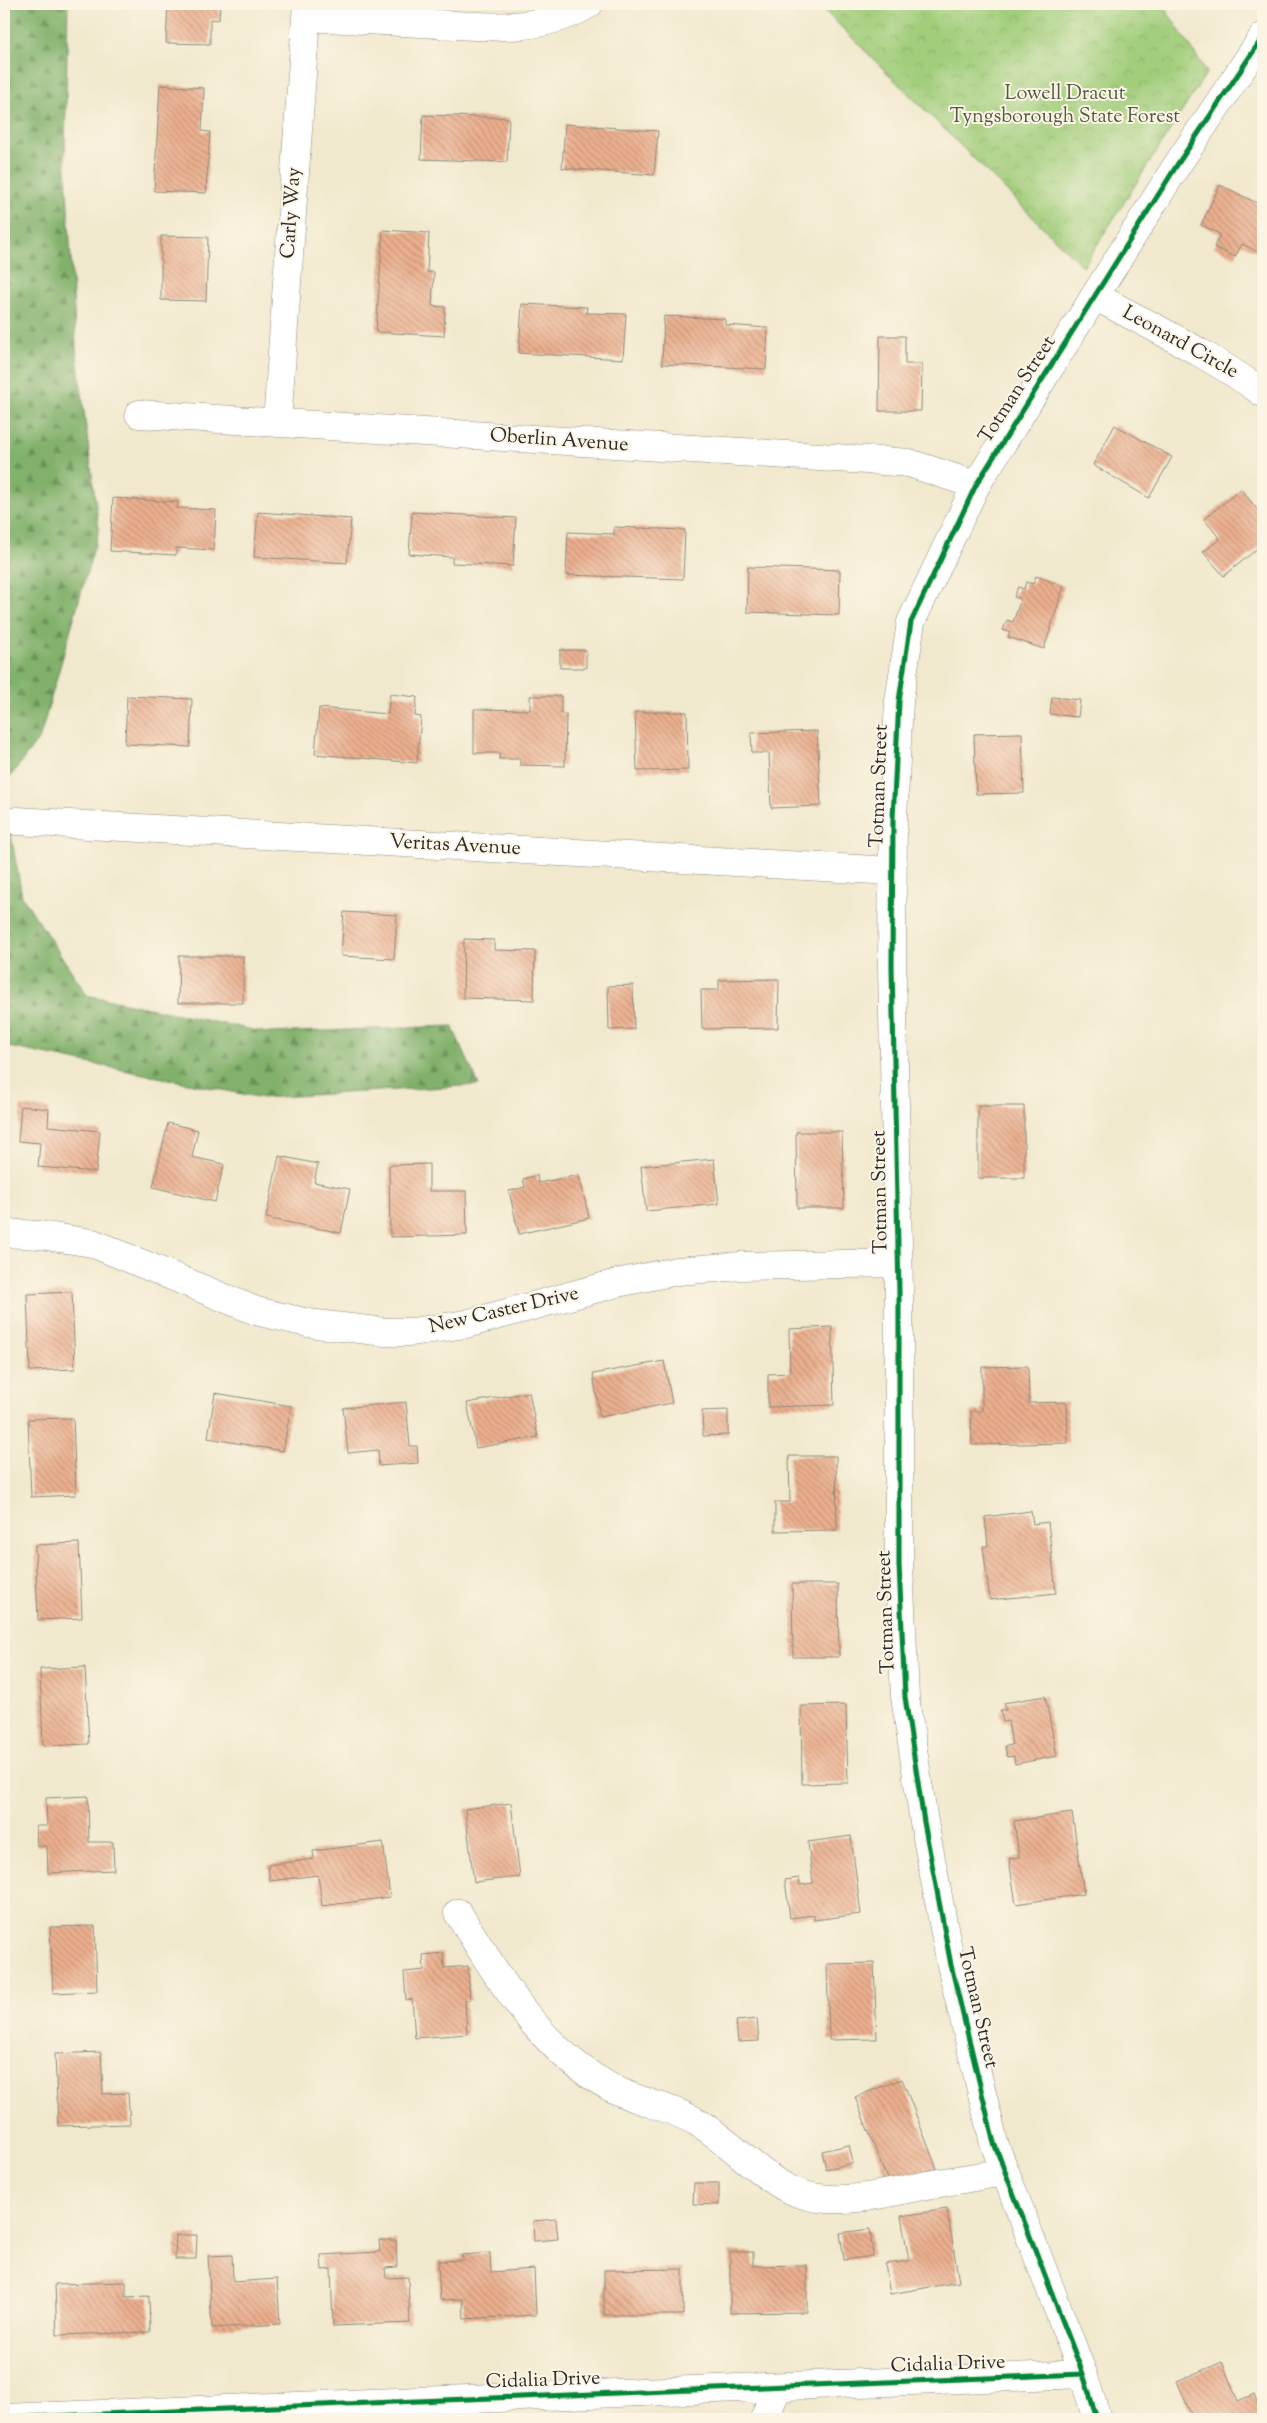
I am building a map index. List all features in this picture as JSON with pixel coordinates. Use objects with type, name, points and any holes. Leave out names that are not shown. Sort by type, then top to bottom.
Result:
[{"type":"street","points":[[307,10],[492,27],[525,25],[553,19],[589,4]]},
{"type":"street","name":"Carly Way","points":[[277,423],[307,10]]},
{"type":"street","name":"Totman Street","points":[[1098,2419],[1083,2374],[994,2143],[951,1965],[924,1822],[905,1697],[900,1565],[898,1263],[892,966],[892,871],[899,700],[911,622],[976,484],[1177,165],[1263,36]]},
{"type":"street","name":"Leonard Circle","points":[[1095,296],[1194,349],[1243,378],[1263,393]]},
{"type":"street","name":"Oberlin Avenue","points":[[139,414],[909,463],[976,484]]},
{"type":"street","name":"Veritas Avenue","points":[[17,821],[892,871]]},
{"type":"street","name":"New Caster Drive","points":[[4,1233],[58,1237],[92,1243],[256,1310],[334,1327],[386,1332],[412,1332],[466,1324],[617,1283],[677,1271],[741,1266],[898,1263]]},
{"type":"street","points":[[458,1913],[514,2000],[537,2028],[590,2076],[630,2098],[694,2120],[774,2179],[794,2191],[816,2198],[837,2200],[868,2198],[1005,2172]]},
{"type":"street","name":"Cidalia Drive","points":[[4,2418],[1083,2374]]},
{"type":"street","points":[[764,2419],[778,2387]]},
{"type":"green space","points":[[4,4],[68,4],[65,154],[76,347],[99,530],[40,737],[4,785]]},
{"type":"green space","name":"Lowell Dracut Tyngsborough State Forest","points":[[818,4],[1162,4],[1207,72],[1083,267]]},
{"type":"green space","points":[[4,796],[22,896],[87,995],[267,1033],[452,1026],[479,1085],[262,1098],[4,1046]]},
{"type":"building","points":[[168,4],[220,4],[219,20],[210,19],[210,44],[166,43]]},
{"type":"building","points":[[160,85],[204,88],[202,131],[210,132],[206,193],[154,191]]},
{"type":"building","points":[[423,115],[509,118],[507,162],[421,159]]},
{"type":"building","points":[[565,124],[658,131],[654,175],[562,168]]},
{"type":"building","points":[[1220,185],[1263,206],[1263,254],[1242,244],[1235,257],[1214,247],[1220,234],[1201,225]]},
{"type":"building","points":[[383,230],[429,233],[427,272],[434,272],[432,306],[445,307],[444,336],[376,332]]},
{"type":"building","points":[[161,236],[208,237],[206,301],[161,300]]},
{"type":"building","points":[[522,304],[587,307],[586,313],[626,314],[623,359],[519,353]]},
{"type":"building","points":[[664,316],[725,319],[725,325],[768,328],[766,369],[662,364]]},
{"type":"building","points":[[880,336],[905,336],[905,364],[922,364],[921,411],[879,411]]},
{"type":"building","points":[[1115,425],[1172,457],[1149,498],[1093,465]]},
{"type":"building","points":[[1241,489],[1263,517],[1263,544],[1224,576],[1203,552],[1220,539],[1204,519]]},
{"type":"building","points":[[113,498],[178,502],[177,508],[216,510],[214,550],[176,548],[176,555],[110,551]]},
{"type":"building","points":[[258,512],[351,519],[347,563],[254,557]]},
{"type":"building","points":[[412,512],[516,518],[513,566],[452,563],[452,557],[409,554]]},
{"type":"building","points":[[614,527],[685,530],[683,579],[566,575],[568,532],[614,534]]},
{"type":"building","points":[[748,567],[840,570],[839,615],[747,612]]},
{"type":"building","points":[[1036,576],[1064,586],[1044,649],[1008,637],[1010,632],[1003,630],[1007,620],[1013,622],[1021,599],[1014,597],[1018,587],[1024,589],[1026,582],[1033,584]]},
{"type":"building","points":[[560,650],[586,650],[586,668],[560,668]]},
{"type":"building","points":[[390,694],[417,697],[415,716],[421,717],[417,763],[315,754],[319,708],[388,714]]},
{"type":"building","points":[[127,696],[192,699],[190,747],[125,744]]},
{"type":"building","points":[[530,696],[561,696],[561,714],[566,714],[565,766],[520,765],[520,759],[499,759],[500,753],[474,753],[474,709],[530,710]]},
{"type":"building","points":[[1052,697],[1080,700],[1078,717],[1050,714]]},
{"type":"building","points":[[635,712],[687,712],[688,770],[637,771]]},
{"type":"building","points":[[817,731],[821,806],[771,808],[769,753],[752,753],[751,733]]},
{"type":"building","points":[[1022,733],[1024,793],[976,794],[974,734]]},
{"type":"building","points":[[344,912],[397,915],[394,959],[341,956]]},
{"type":"building","points":[[464,939],[494,940],[494,950],[535,951],[534,1000],[463,998]]},
{"type":"building","points":[[179,956],[243,956],[243,1003],[178,1003]]},
{"type":"building","points":[[779,979],[778,1028],[702,1029],[701,990],[719,990],[719,980]]},
{"type":"building","points":[[633,985],[634,1029],[609,1030],[608,986]]},
{"type":"building","points":[[21,1106],[49,1109],[48,1126],[100,1131],[96,1172],[38,1167],[40,1143],[18,1141]]},
{"type":"building","points":[[978,1106],[1024,1106],[1024,1178],[978,1178]]},
{"type":"building","points":[[168,1123],[198,1130],[192,1157],[224,1164],[215,1202],[153,1187]]},
{"type":"building","points":[[796,1132],[842,1132],[844,1208],[797,1208]]},
{"type":"building","points":[[279,1156],[318,1164],[314,1182],[350,1189],[341,1233],[266,1218]]},
{"type":"building","points":[[714,1159],[719,1204],[646,1211],[641,1166]]},
{"type":"building","points":[[429,1164],[429,1191],[466,1191],[467,1235],[390,1237],[389,1165]]},
{"type":"building","points":[[537,1175],[538,1183],[579,1175],[589,1218],[519,1234],[509,1191],[525,1187],[523,1179]]},
{"type":"building","points":[[72,1292],[75,1369],[30,1371],[27,1294]]},
{"type":"building","points":[[832,1327],[834,1405],[768,1407],[768,1374],[790,1373],[789,1329]]},
{"type":"building","points":[[664,1361],[672,1403],[600,1417],[593,1374]]},
{"type":"building","points":[[1028,1366],[1029,1403],[1067,1402],[1068,1443],[972,1445],[971,1411],[982,1411],[982,1367]]},
{"type":"building","points":[[529,1392],[538,1437],[476,1448],[467,1403]]},
{"type":"building","points":[[215,1393],[291,1406],[283,1451],[208,1438]]},
{"type":"building","points":[[406,1402],[410,1446],[417,1446],[418,1463],[379,1466],[378,1450],[348,1453],[343,1408]]},
{"type":"building","points":[[728,1410],[728,1435],[703,1436],[702,1411]]},
{"type":"building","points":[[73,1418],[76,1495],[31,1497],[28,1419]]},
{"type":"building","points":[[789,1456],[836,1456],[837,1530],[775,1531],[775,1502],[790,1502]]},
{"type":"building","points":[[1031,1511],[1033,1524],[1048,1522],[1056,1593],[990,1600],[983,1546],[988,1546],[985,1517]]},
{"type":"building","points":[[79,1543],[82,1618],[38,1620],[35,1545]]},
{"type":"building","points":[[792,1584],[838,1584],[839,1657],[793,1657]]},
{"type":"building","points":[[85,1667],[89,1744],[43,1746],[40,1669]]},
{"type":"building","points":[[1045,1696],[1057,1756],[1015,1764],[1014,1756],[1007,1757],[1005,1746],[1012,1745],[1008,1721],[1003,1722],[1000,1710],[1006,1710],[1004,1703]]},
{"type":"building","points":[[846,1705],[848,1783],[802,1784],[801,1706]]},
{"type":"building","points":[[88,1796],[89,1842],[113,1842],[114,1870],[48,1873],[47,1846],[37,1846],[36,1826],[47,1826],[46,1798]]},
{"type":"building","points":[[511,1803],[520,1877],[474,1882],[465,1809]]},
{"type":"building","points":[[1072,1813],[1084,1894],[1016,1904],[1009,1859],[1019,1857],[1014,1821]]},
{"type":"building","points":[[851,1836],[861,1914],[814,1920],[814,1915],[790,1918],[785,1880],[799,1878],[800,1885],[813,1883],[808,1842]]},
{"type":"building","points":[[383,1842],[390,1897],[322,1906],[318,1875],[270,1881],[268,1865],[314,1859],[313,1851]]},
{"type":"building","points":[[95,1926],[97,1991],[53,1993],[50,1927]]},
{"type":"building","points":[[443,1953],[444,1968],[468,1966],[470,2000],[465,2000],[467,2034],[415,2038],[412,1999],[406,2000],[404,1972],[424,1970],[423,1955]]},
{"type":"building","points":[[874,1963],[877,2039],[829,2040],[827,1964]]},
{"type":"building","points":[[757,2019],[759,2041],[738,2042],[736,2021]]},
{"type":"building","points":[[101,2052],[103,2094],[128,2093],[130,2124],[58,2126],[55,2054]]},
{"type":"building","points":[[902,2079],[937,2169],[887,2179],[855,2097]]},
{"type":"building","points":[[849,2145],[853,2163],[826,2169],[822,2151]]},
{"type":"building","points":[[694,2183],[719,2183],[719,2205],[693,2204]]},
{"type":"building","points":[[947,2209],[959,2282],[890,2294],[885,2264],[909,2261],[901,2216]]},
{"type":"building","points":[[556,2219],[558,2239],[534,2241],[533,2221]]},
{"type":"building","points":[[870,2229],[873,2256],[844,2260],[840,2233]]},
{"type":"building","points":[[176,2235],[197,2235],[196,2259],[175,2259]]},
{"type":"building","points":[[379,2240],[396,2240],[397,2267],[385,2268],[386,2278],[408,2277],[410,2323],[333,2326],[331,2269],[322,2270],[321,2255],[380,2252]]},
{"type":"building","points":[[730,2252],[753,2252],[753,2266],[807,2265],[807,2312],[730,2313]]},
{"type":"building","points":[[490,2253],[491,2272],[534,2269],[536,2315],[464,2319],[463,2299],[440,2300],[438,2261],[463,2260],[462,2255]]},
{"type":"building","points":[[232,2255],[233,2282],[277,2279],[280,2324],[212,2328],[208,2256]]},
{"type":"building","points":[[683,2269],[683,2315],[604,2315],[604,2270]]},
{"type":"building","points":[[126,2282],[126,2297],[149,2296],[150,2332],[57,2335],[55,2284]]},
{"type":"building","points":[[1222,2362],[1238,2401],[1254,2394],[1263,2419],[1193,2419],[1177,2381]]},
{"type":"cycle path","points":[[1097,2419],[1083,2374],[994,2143],[951,1965],[924,1822],[905,1697],[899,1565],[899,1293],[892,966],[893,818],[899,701],[911,622],[976,485],[1177,165],[1263,37]]},
{"type":"cycle path","points":[[4,2418],[1083,2374]]}]
